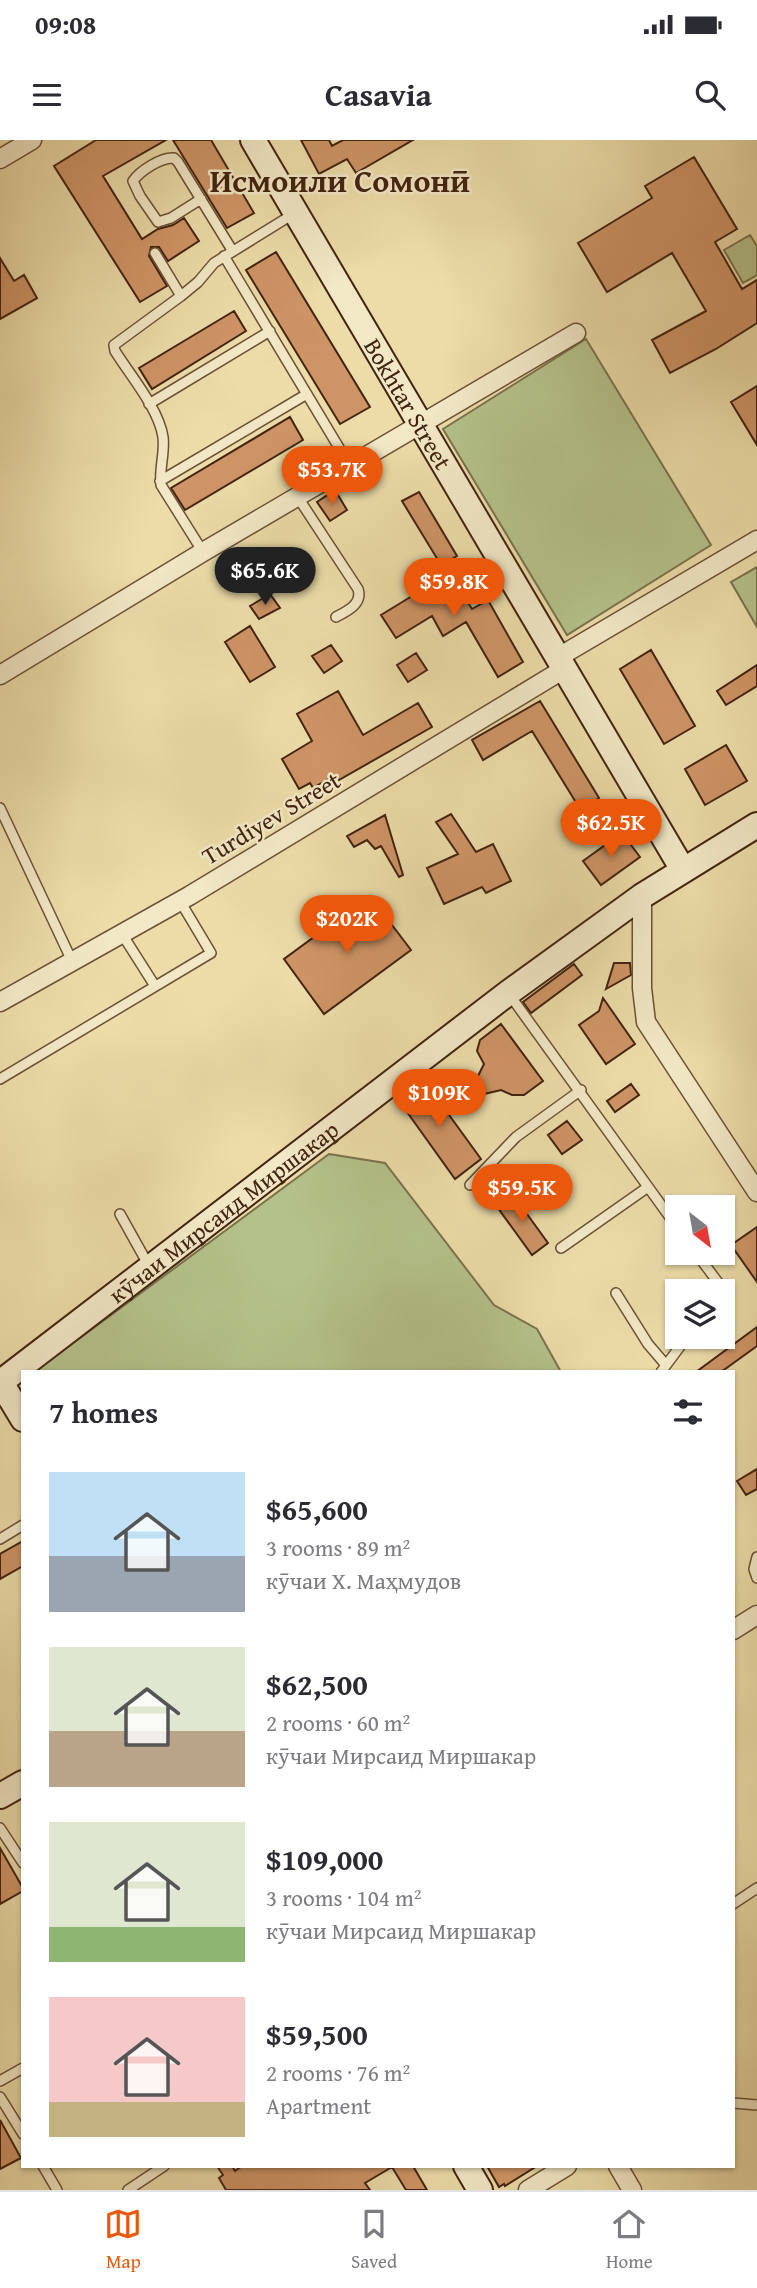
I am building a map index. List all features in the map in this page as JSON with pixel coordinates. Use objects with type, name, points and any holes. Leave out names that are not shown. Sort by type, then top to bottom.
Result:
[{"type":"street","points":[[0,159],[32,140]]},
{"type":"street","name":"Bokhtar Street","points":[[253,140],[683,870]]},
{"type":"street","points":[[0,675],[203,552],[576,333]]},
{"type":"street","name":"Turdiyev Street","points":[[0,1002],[180,901],[757,540]]},
{"type":"street","name":"кӯчаи Мирсаид Миршакар","points":[[0,1381],[508,993],[642,895],[757,825]]},
{"type":"street","points":[[642,895],[642,988],[646,1022],[757,1192]]},
{"type":"street","points":[[0,1381],[15,1411]]},
{"type":"street","points":[[735,1629],[757,1615]]},
{"type":"street","points":[[0,1796],[21,1784]]},
{"type":"street","points":[[467,2168],[480,2190]]},
{"type":"street","points":[[528,2190],[564,2168]]},
{"type":"street","points":[[619,2168],[632,2190]]},
{"type":"lane","points":[[201,199],[171,218],[158,222],[139,196],[133,181],[168,157],[174,158],[201,199],[270,331],[350,466]]},
{"type":"lane","points":[[203,552],[161,485],[163,439],[160,422],[115,351],[114,345],[181,296],[228,253],[296,212]]},
{"type":"lane","points":[[155,253],[181,296]]},
{"type":"lane","points":[[149,404],[270,331]]},
{"type":"lane","points":[[160,481],[307,394]]},
{"type":"lane","points":[[298,496],[358,589],[359,599],[336,617]]},
{"type":"lane","points":[[0,808],[72,961]]},
{"type":"lane","points":[[0,1079],[211,953],[180,901]]},
{"type":"lane","points":[[122,934],[155,986]]},
{"type":"lane","points":[[508,993],[581,1090],[665,1210]]},
{"type":"lane","points":[[470,1185],[516,1138],[581,1090]]},
{"type":"lane","points":[[561,1248],[648,1187]]},
{"type":"lane","points":[[120,1214],[150,1268]]},
{"type":"lane","points":[[616,1293],[663,1369],[678,1349]]},
{"type":"lane","points":[[0,1539],[21,1526]]},
{"type":"lane","points":[[757,1557],[754,1569],[757,1577]]},
{"type":"lane","points":[[0,1828],[21,1860]]},
{"type":"lane","points":[[735,1903],[757,1888]]},
{"type":"lane","points":[[0,2081],[21,2069]]},
{"type":"lane","points":[[0,2096],[21,2131]]},
{"type":"lane","points":[[735,2103],[757,2105]]},
{"type":"lane","points":[[44,2168],[57,2190]]},
{"type":"lane","points":[[128,2190],[161,2168]]},
{"type":"green space","points":[[750,235],[757,246],[757,275],[743,283],[724,250]]},
{"type":"green space","points":[[586,339],[711,545],[567,635],[443,429]]},
{"type":"green space","points":[[757,567],[757,627],[731,582]]},
{"type":"green space","points":[[329,1154],[385,1163],[494,1305],[537,1329],[560,1370],[37,1370]]},
{"type":"building","points":[[96,140],[166,140],[103,176],[142,239],[184,218],[199,241],[168,261],[159,247],[151,247],[149,256],[167,286],[140,302],[54,166]]},
{"type":"building","points":[[173,140],[211,140],[254,213],[227,228]]},
{"type":"building","points":[[301,140],[329,140],[332,146],[343,140],[413,140],[356,173],[347,159],[319,174]]},
{"type":"building","points":[[694,157],[737,229],[715,242],[742,289],[757,280],[757,323],[716,349],[670,373],[652,340],[706,311],[672,253],[607,292],[578,243],[652,198],[645,186]]},
{"type":"building","points":[[276,252],[370,407],[340,424],[246,270]]},
{"type":"building","points":[[0,258],[14,281],[24,275],[37,298],[0,319]]},
{"type":"building","points":[[234,311],[246,331],[152,389],[139,368]]},
{"type":"building","points":[[757,386],[757,445],[731,402]]},
{"type":"building","points":[[290,417],[303,440],[185,510],[171,488]]},
{"type":"building","points":[[335,490],[347,510],[330,521],[317,502]]},
{"type":"building","points":[[419,492],[457,556],[441,565],[402,501]]},
{"type":"building","points":[[445,566],[472,609],[488,600],[523,662],[498,677],[466,622],[443,636],[432,616],[396,638],[381,615],[412,596],[408,589]]},
{"type":"building","points":[[270,594],[280,608],[259,619],[250,606]]},
{"type":"building","points":[[250,626],[275,667],[250,682],[225,642]]},
{"type":"building","points":[[331,645],[342,661],[324,673],[312,656]]},
{"type":"building","points":[[651,650],[695,726],[664,744],[620,669]]},
{"type":"building","points":[[416,653],[427,670],[408,682],[397,665]]},
{"type":"building","points":[[757,665],[757,686],[726,705],[717,691]]},
{"type":"building","points":[[338,691],[363,735],[418,703],[432,727],[339,780],[335,775],[313,788],[310,783],[299,789],[282,759],[312,741],[297,714]]},
{"type":"building","points":[[540,701],[599,798],[580,809],[532,731],[483,760],[472,740]]},
{"type":"building","points":[[726,745],[747,781],[705,805],[685,769]]},
{"type":"building","points":[[451,814],[476,852],[493,844],[511,881],[486,893],[482,887],[444,904],[427,868],[458,854],[436,822]]},
{"type":"building","points":[[385,815],[403,875],[399,877],[381,846],[375,849],[367,840],[354,847],[347,836]]},
{"type":"building","points":[[622,833],[640,857],[601,885],[583,861]]},
{"type":"building","points":[[370,896],[411,950],[324,1014],[284,959]]},
{"type":"building","points":[[614,963],[630,963],[631,975],[606,989]]},
{"type":"building","points":[[574,964],[582,975],[531,1013],[523,1002]]},
{"type":"building","points":[[603,998],[635,1044],[606,1064],[579,1025],[599,1011]]},
{"type":"building","points":[[501,1024],[543,1081],[524,1095],[512,1095],[501,1090],[484,1094],[476,1080],[484,1064],[477,1051],[480,1040]]},
{"type":"building","points":[[423,1079],[481,1159],[455,1179],[397,1098]]},
{"type":"building","points":[[631,1084],[639,1095],[615,1112],[607,1101]]},
{"type":"building","points":[[567,1121],[582,1140],[562,1154],[548,1135]]},
{"type":"building","points":[[511,1192],[548,1243],[532,1255],[495,1204]]},
{"type":"building","points":[[757,1227],[757,1282],[735,1251],[735,1242]]},
{"type":"building","points":[[757,1327],[757,1346],[724,1370],[699,1370],[727,1349],[735,1349],[735,1343]]},
{"type":"building","points":[[757,1469],[757,1489],[746,1495],[737,1481]]},
{"type":"building","points":[[21,1542],[21,1567],[0,1579],[0,1554]]},
{"type":"building","points":[[0,1848],[21,1885],[21,1892],[0,1904]]},
{"type":"building","points":[[0,2120],[21,2158],[0,2169]]},
{"type":"building","points":[[218,2168],[233,2168],[235,2171],[239,2168],[390,2168],[365,2183],[370,2190],[226,2190],[219,2178],[223,2175]]},
{"type":"building","points":[[393,2168],[414,2168],[427,2190],[406,2190]]},
{"type":"building","points":[[488,2168],[534,2168],[505,2186],[504,2184],[499,2187]]},
{"type":"district","name":"Исмоили Сомонӣ","points":[[340,180]]}]
